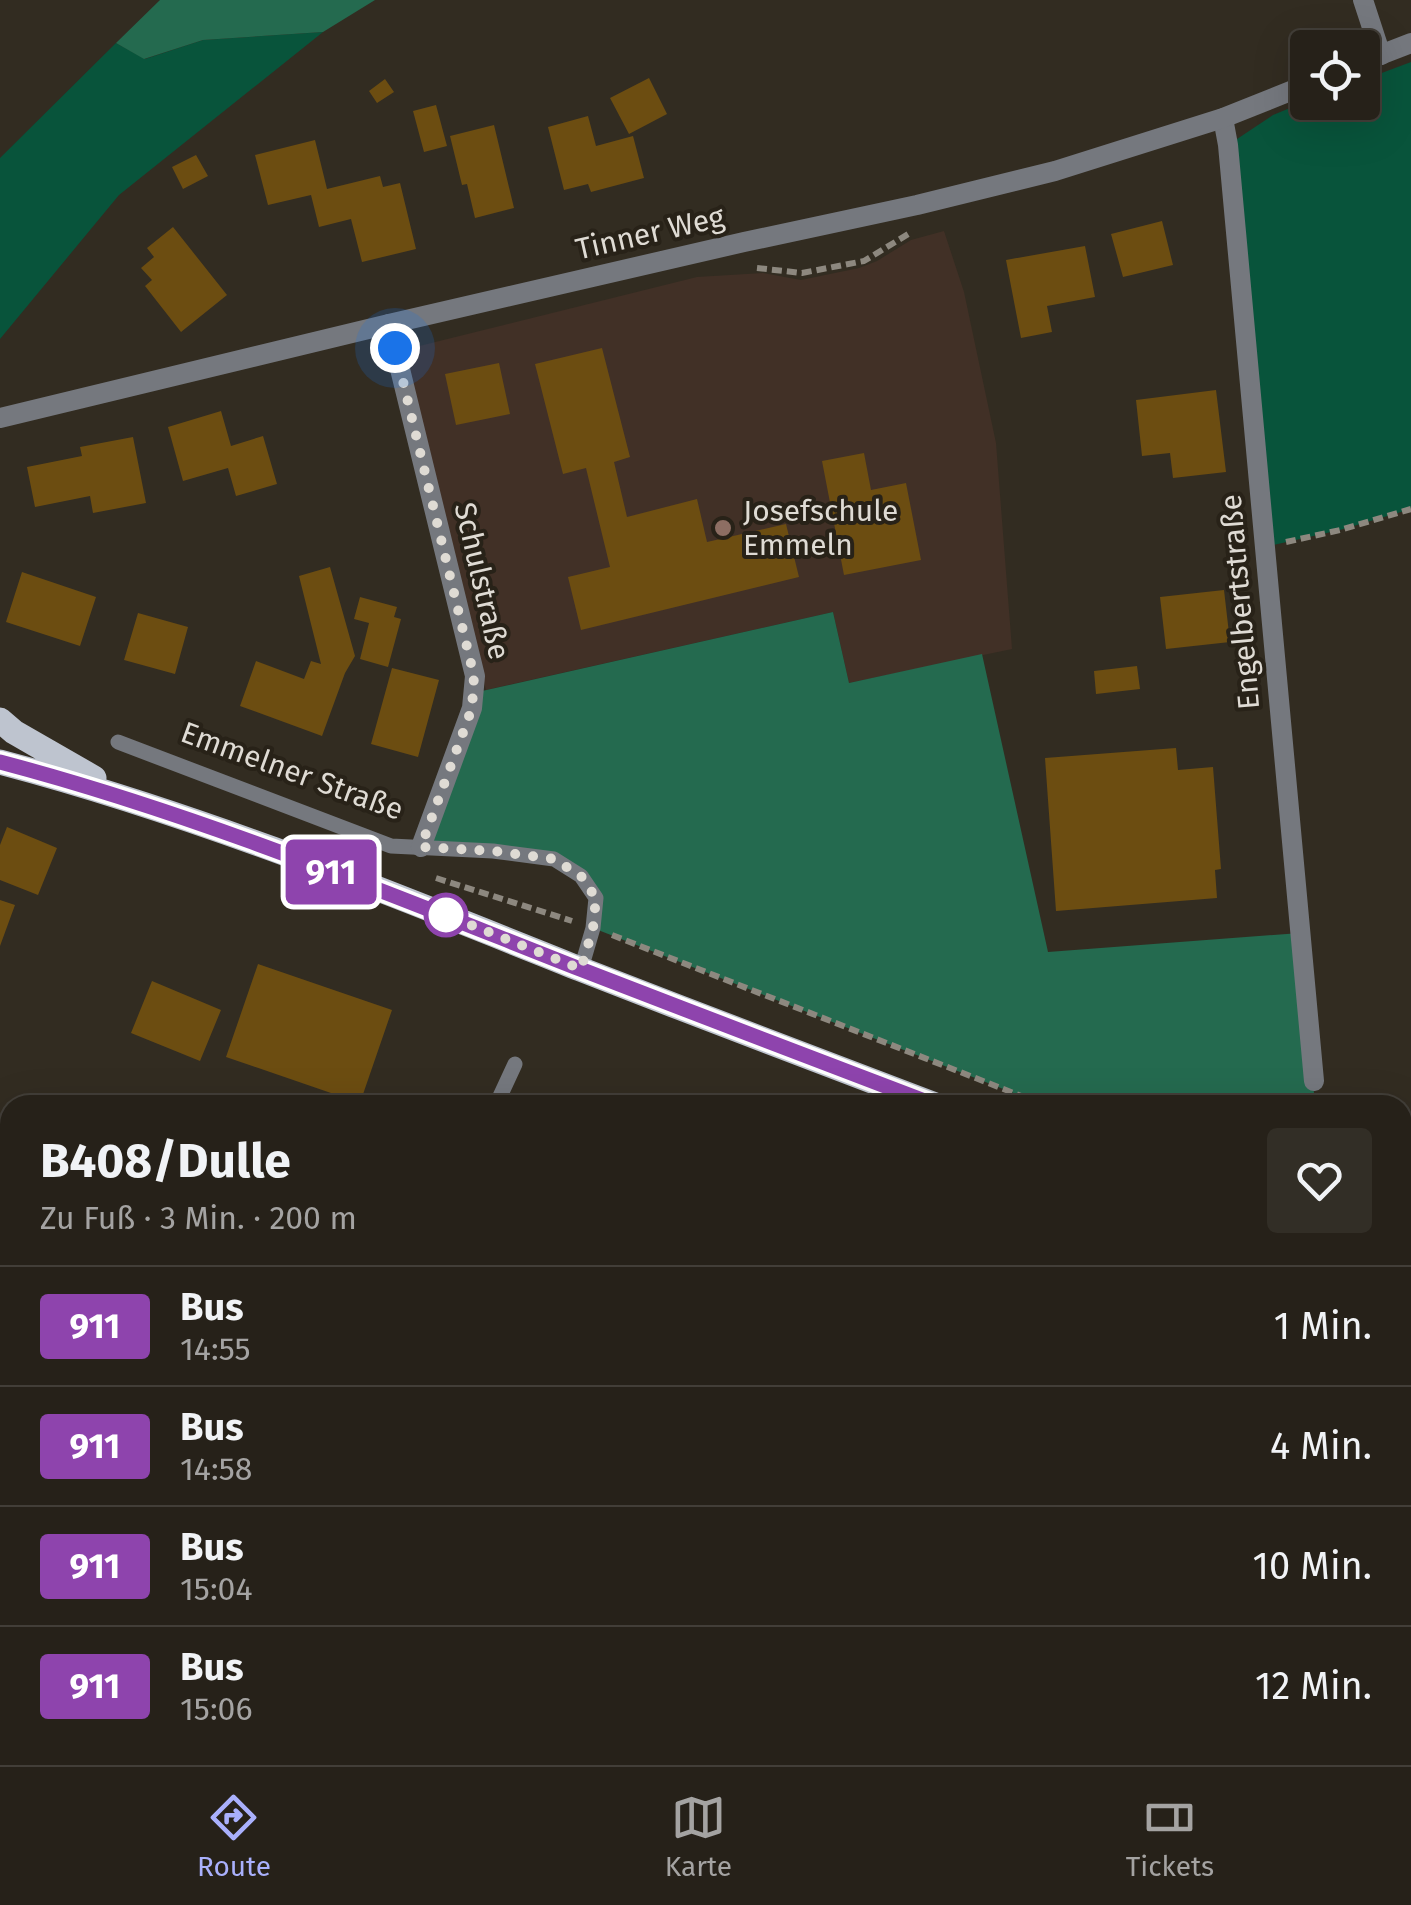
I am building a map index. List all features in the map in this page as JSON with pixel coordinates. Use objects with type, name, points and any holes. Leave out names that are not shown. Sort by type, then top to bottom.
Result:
[{"type":"main road","points":[[0,720],[14,732],[142,805]]},
{"type":"main road","points":[[0,762],[142,805],[414,902],[909,1095]]},
{"type":"street","points":[[1363,0],[1368,30]]},
{"type":"street","points":[[1380,56],[1411,44]]},
{"type":"street","name":"Tinner Weg","points":[[0,418],[1054,171],[1223,118],[1290,91]]},
{"type":"street","name":"Engelbertstraße","points":[[1223,118],[1314,1081]]},
{"type":"street","name":"Schulstraße","points":[[389,324],[474,676],[472,708],[421,847]]},
{"type":"lane","name":"Emmelner Straße","points":[[118,742],[391,846],[493,851],[554,859],[581,876],[596,898],[593,928],[581,969]]},
{"type":"lane","points":[[501,1095],[515,1064]]},
{"type":"path","points":[[1265,546],[1411,509]]},
{"type":"path","points":[[431,876],[593,928],[1019,1095]]},
{"type":"shaded area","name":"Josefschule Emmeln","points":[[944,231],[964,292],[996,443],[1012,649],[849,683],[833,612],[486,690],[399,351],[697,277],[763,273],[801,280],[859,268],[911,240]]},
{"type":"green space","points":[[160,0],[375,0],[323,32],[203,40],[144,59],[116,43]]},
{"type":"green space","points":[[323,32],[119,195],[0,339],[0,158],[116,43],[145,59],[203,40]]},
{"type":"green space","points":[[1411,62],[1411,509],[1265,547],[1228,145],[1290,108],[1290,120],[1380,120],[1380,74]]},
{"type":"green space","points":[[833,612],[849,683],[982,654],[1048,952],[1300,933],[1314,1095],[1019,1095],[593,928],[596,898],[554,859],[421,847],[473,693]]},
{"type":"building","points":[[649,78],[667,114],[629,134],[610,98]]},
{"type":"building","points":[[385,79],[394,92],[377,103],[369,91]]},
{"type":"building","points":[[436,105],[447,146],[424,152],[413,111]]},
{"type":"building","points":[[588,116],[596,146],[633,136],[644,178],[591,192],[588,184],[564,190],[548,127]]},
{"type":"building","points":[[494,125],[514,208],[475,218],[450,136]]},
{"type":"building","points":[[315,140],[327,189],[380,176],[383,187],[400,183],[416,249],[362,262],[351,219],[319,227],[311,195],[268,205],[255,155]]},
{"type":"building","points":[[196,155],[208,176],[183,189],[172,167]]},
{"type":"building","points":[[1162,221],[1173,265],[1123,277],[1111,234]]},
{"type":"building","points":[[173,227],[227,295],[181,332],[145,286],[152,280],[141,268],[154,257],[147,248]]},
{"type":"building","points":[[1085,246],[1095,297],[1047,306],[1052,332],[1021,338],[1006,260]]},
{"type":"building","points":[[602,348],[630,457],[614,462],[627,517],[697,499],[707,542],[786,524],[799,577],[581,630],[568,577],[610,567],[586,468],[563,474],[535,364]]},
{"type":"building","points":[[499,363],[510,414],[456,425],[445,374]]},
{"type":"building","points":[[1216,390],[1226,472],[1173,478],[1170,453],[1142,456],[1136,400]]},
{"type":"building","points":[[221,411],[231,446],[263,436],[277,484],[236,496],[228,468],[183,481],[168,427]]},
{"type":"building","points":[[133,437],[146,503],[93,513],[90,496],[35,507],[27,467],[82,456],[80,447]]},
{"type":"building","points":[[864,453],[871,490],[906,483],[921,560],[844,575],[822,461]]},
{"type":"building","points":[[330,567],[355,656],[322,736],[240,706],[256,661],[304,679],[311,661],[321,664],[299,576]]},
{"type":"building","points":[[22,572],[96,597],[80,646],[6,622]]},
{"type":"building","points":[[1224,590],[1230,642],[1166,649],[1160,597]]},
{"type":"building","points":[[360,597],[397,607],[394,617],[401,619],[388,667],[360,659],[369,623],[354,619]]},
{"type":"building","points":[[138,613],[188,627],[175,674],[124,660]]},
{"type":"building","points":[[1137,666],[1140,689],[1096,694],[1094,671]]},
{"type":"building","points":[[392,668],[439,680],[418,757],[371,744]]},
{"type":"building","points":[[1176,748],[1178,770],[1213,767],[1221,869],[1215,870],[1217,898],[1056,911],[1045,758]]},
{"type":"building","points":[[7,827],[57,848],[38,895],[0,880],[0,845]]},
{"type":"building","points":[[0,900],[15,905],[0,946]]},
{"type":"building","points":[[258,964],[392,1010],[363,1095],[337,1095],[226,1057]]},
{"type":"building","points":[[152,981],[221,1010],[200,1061],[131,1033]]},
{"type":"bus line","name":"911","points":[[0,762],[54,776],[278,852],[909,1095]]},
{"type":"place","name":"Josefschule Emmeln","points":[[723,528]]},
{"type":"route","points":[[395,348],[474,676],[472,708],[421,847],[554,859],[581,876],[596,898],[593,928],[581,969],[446,915]]}]
